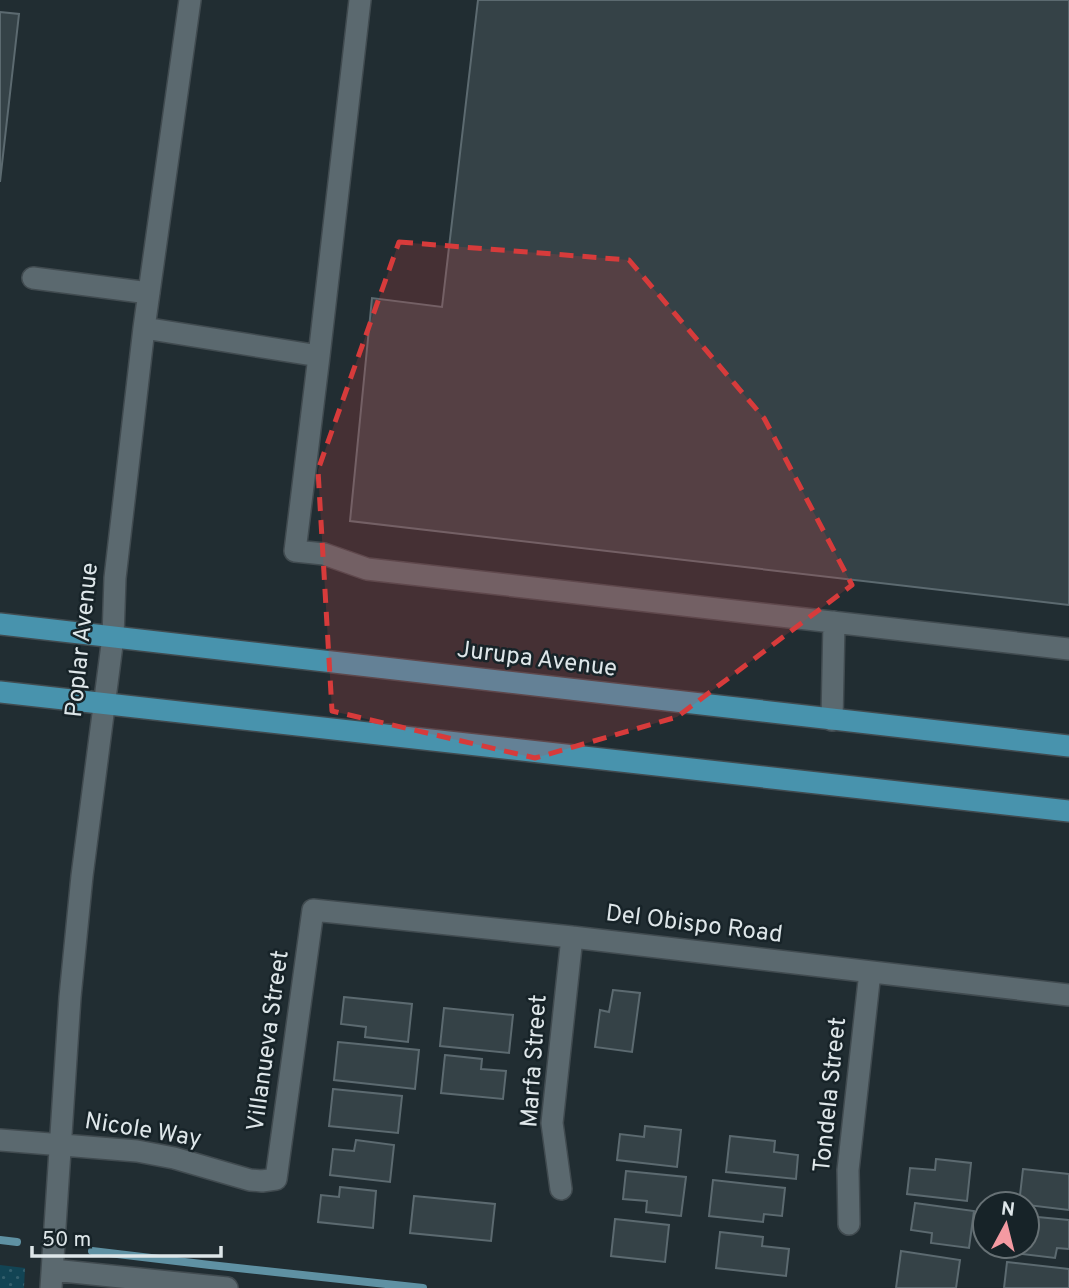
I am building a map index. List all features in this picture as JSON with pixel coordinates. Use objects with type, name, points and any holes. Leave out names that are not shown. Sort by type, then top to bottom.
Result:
[{"type":"main road","name":"Jurupa Avenue","points":[[0,624],[1069,746]]},
{"type":"main road","points":[[0,692],[1069,811]]},
{"type":"street","name":"Poplar Avenue","points":[[52,1272],[70,997],[82,876],[113,637],[115,578],[144,328],[190,0]]},
{"type":"street","points":[[360,0],[295,551],[324,555],[367,569],[1069,649]]},
{"type":"street","points":[[33,278],[149,293]]},
{"type":"street","points":[[144,328],[319,356]]},
{"type":"street","points":[[832,720],[834,622]]},
{"type":"street","name":"Del Obispo Road","points":[[313,910],[572,937],[1069,995]]},
{"type":"street","name":"Villanueva Street","points":[[276,1179],[313,910]]},
{"type":"street","name":"Marfa Street","points":[[561,1189],[552,1123],[572,937]]},
{"type":"street","name":"Tondela Street","points":[[849,1224],[848,1170],[870,972]]},
{"type":"street","name":"Nicole Way","points":[[0,1140],[101,1147],[174,1158],[250,1180],[276,1179]]},
{"type":"street","points":[[52,1272],[227,1288]]},
{"type":"highlighted area","points":[[399,242],[629,260],[764,418],[852,585],[677,717],[535,758],[332,711],[318,470]]},
{"type":"shaded area","points":[[0,1265],[25,1268],[24,1288],[0,1288]]},
{"type":"building","points":[[478,0],[1069,0],[1069,605],[350,521],[372,298],[442,307]]},
{"type":"building","points":[[0,12],[19,14],[0,182]]},
{"type":"building","points":[[613,990],[640,993],[632,1052],[595,1047],[600,1010],[609,1012]]},
{"type":"building","points":[[344,997],[412,1004],[408,1042],[365,1037],[366,1027],[341,1024]]},
{"type":"building","points":[[444,1008],[513,1015],[509,1053],[440,1046]]},
{"type":"building","points":[[338,1042],[419,1050],[415,1089],[334,1080]]},
{"type":"building","points":[[445,1055],[482,1059],[481,1069],[506,1071],[503,1099],[441,1093]]},
{"type":"building","points":[[333,1089],[402,1096],[398,1133],[329,1126]]},
{"type":"building","points":[[645,1126],[681,1130],[677,1167],[617,1160],[620,1134],[644,1137]]},
{"type":"building","points":[[730,1136],[775,1141],[774,1152],[798,1155],[796,1179],[726,1172]]},
{"type":"building","points":[[356,1140],[394,1145],[390,1182],[330,1175],[333,1149],[354,1151]]},
{"type":"building","points":[[936,1159],[971,1163],[967,1201],[907,1194],[910,1168],[935,1170]]},
{"type":"building","points":[[1023,1169],[1069,1174],[1069,1210],[1041,1207],[1041,1190],[1021,1190]]},
{"type":"building","points":[[626,1171],[686,1177],[681,1216],[646,1212],[647,1201],[623,1199]]},
{"type":"building","points":[[713,1180],[785,1188],[782,1216],[764,1214],[763,1222],[709,1216]]},
{"type":"building","points":[[340,1187],[376,1191],[373,1228],[318,1222],[321,1195],[339,1197]]},
{"type":"building","points":[[414,1196],[495,1204],[491,1241],[410,1233]]},
{"type":"building","points":[[915,1203],[971,1211],[969,1248],[931,1243],[932,1233],[911,1230]]},
{"type":"building","points":[[1041,1217],[1069,1220],[1069,1249],[1057,1248],[1055,1258],[1041,1256]]},
{"type":"building","points":[[615,1219],[669,1225],[665,1262],[611,1256]]},
{"type":"building","points":[[720,1232],[763,1237],[762,1246],[789,1249],[786,1276],[716,1268]]},
{"type":"building","points":[[901,1251],[960,1260],[956,1288],[896,1288]]},
{"type":"building","points":[[1007,1262],[1069,1269],[1069,1288],[1004,1288]]},
{"type":"waterway","points":[[0,1240],[17,1242]]},
{"type":"waterway","points":[[92,1251],[423,1288]]}]
